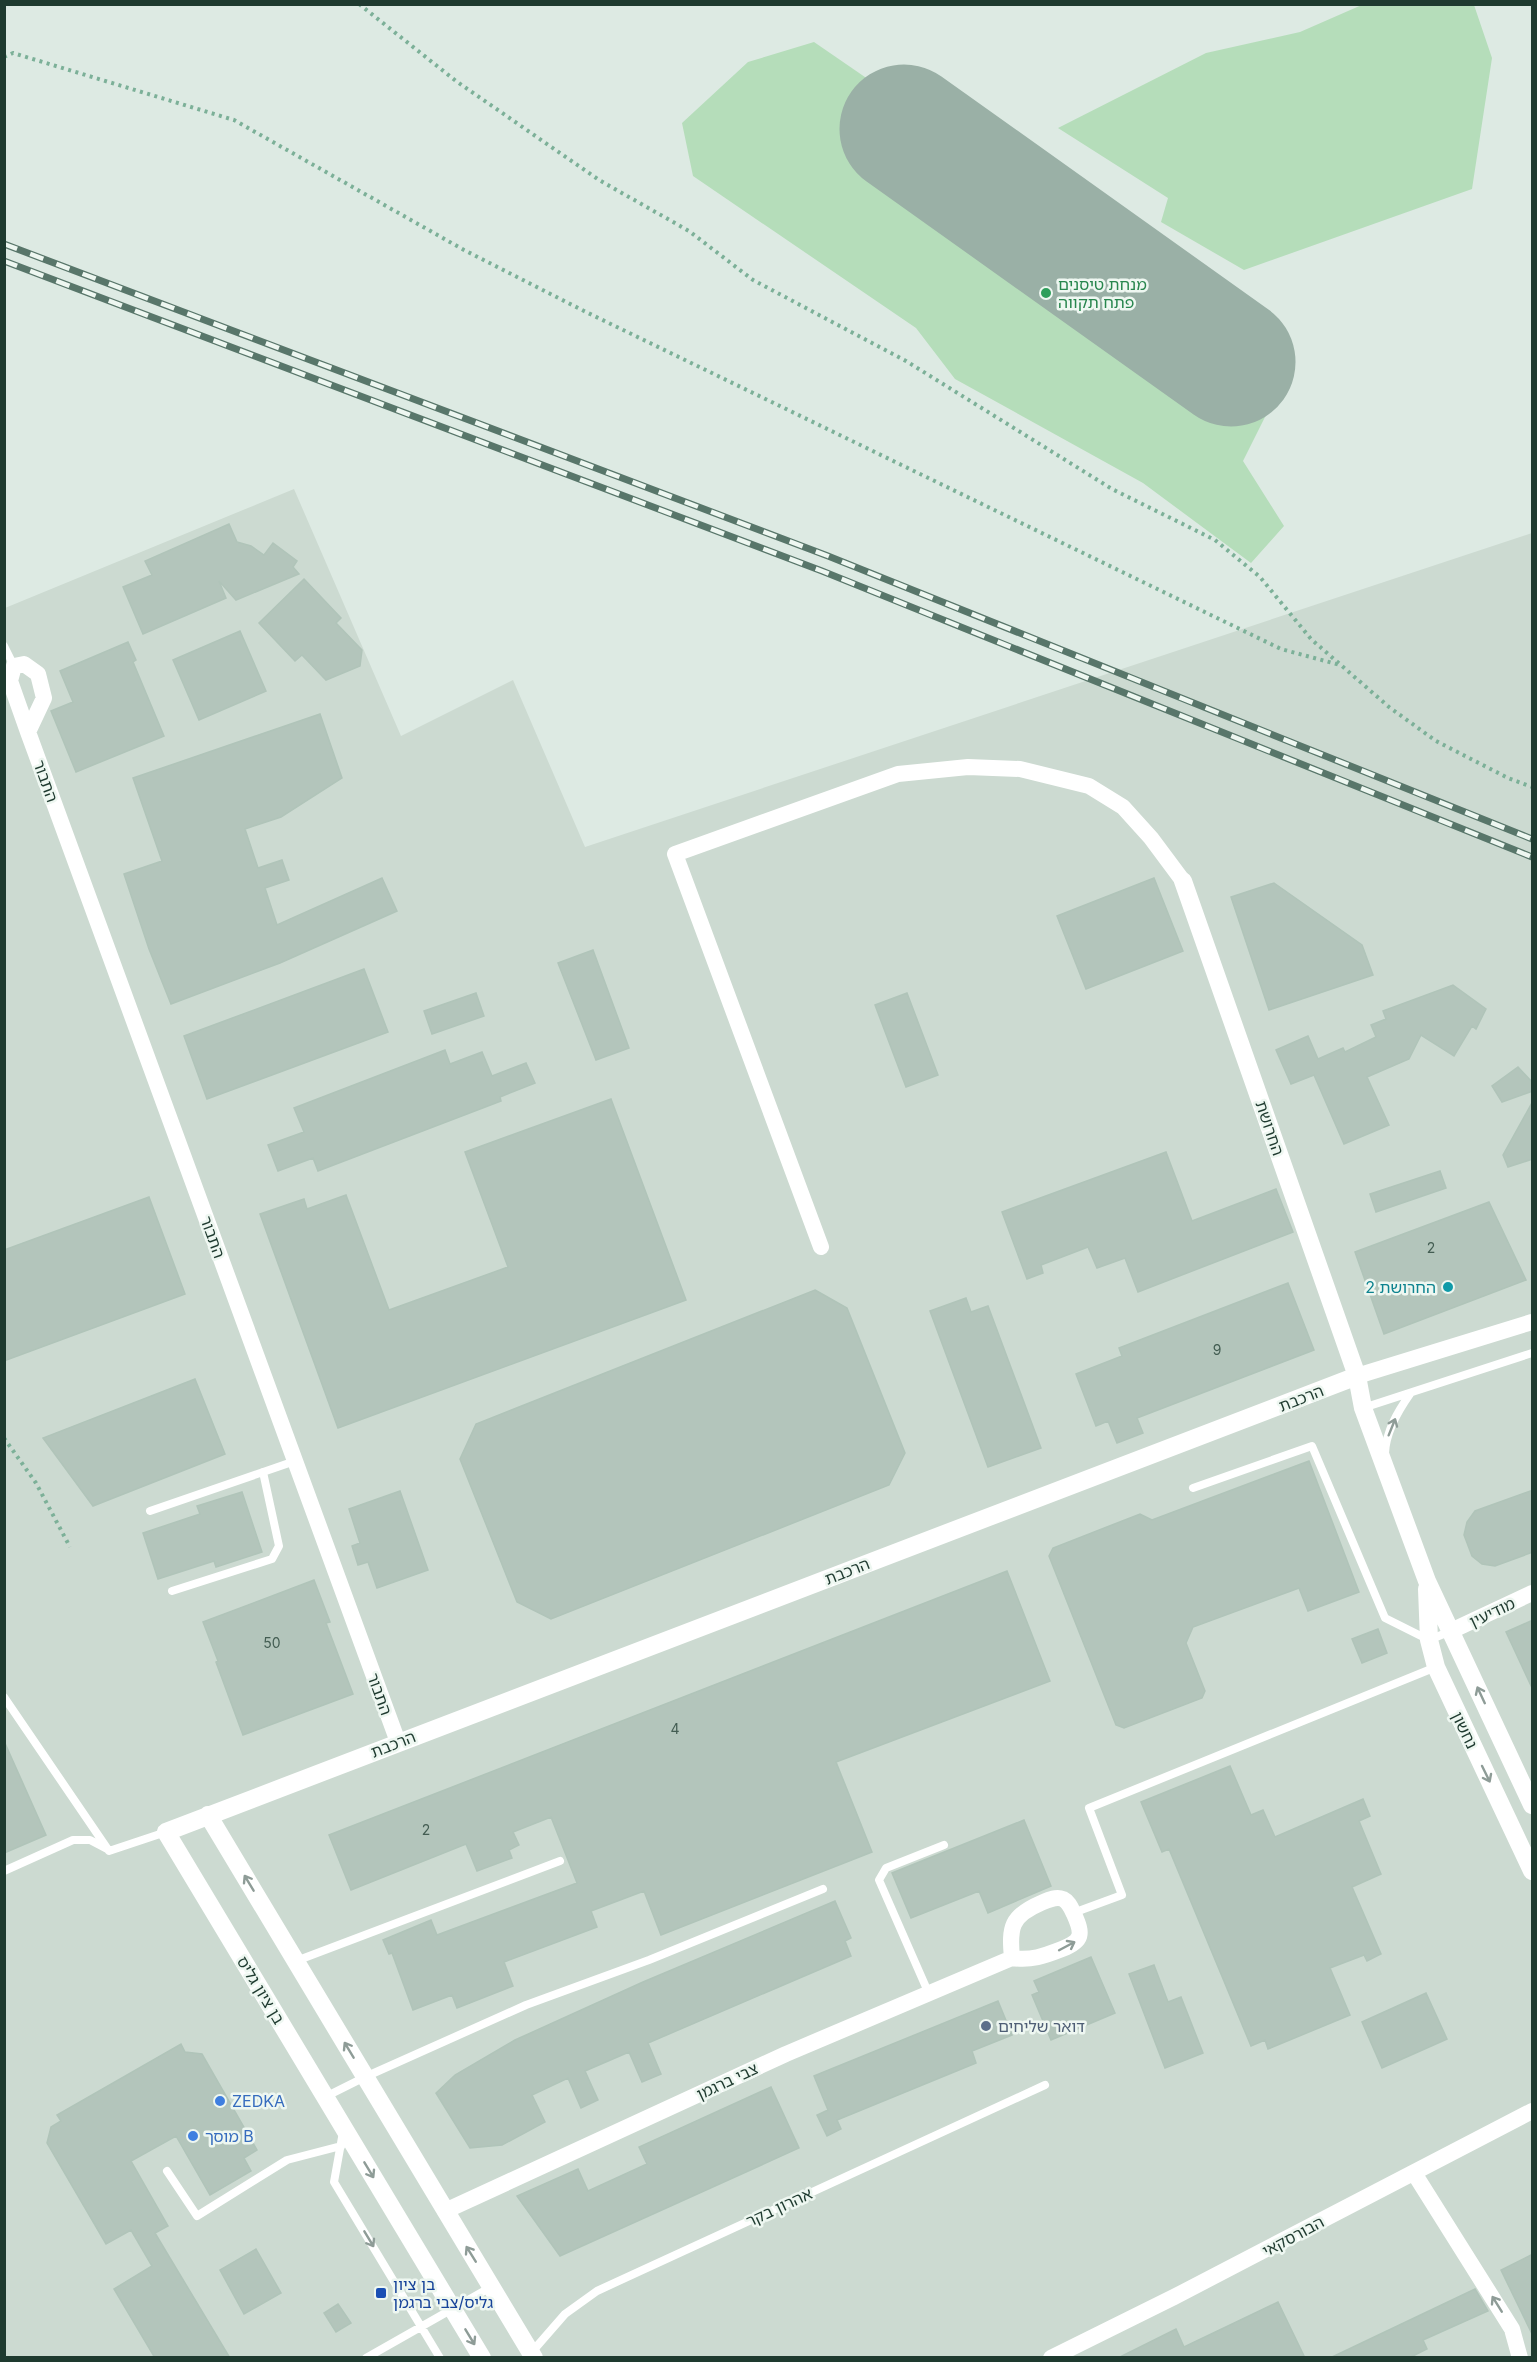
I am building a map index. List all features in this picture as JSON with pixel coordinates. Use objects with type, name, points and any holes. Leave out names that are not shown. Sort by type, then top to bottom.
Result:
[{"type":"street","points":[[14,666],[24,664],[38,675],[44,698],[28,732]]},
{"type":"street","name":"התבור","points":[[14,666],[10,681],[28,732],[398,1743]]},
{"type":"street","points":[[821,1247],[675,854],[898,774],[968,767],[1010,769],[1089,786],[1123,807],[1151,838],[1183,881]]},
{"type":"street","name":"החרושת","points":[[1183,881],[1357,1376]]},
{"type":"street","name":"הרכבת","points":[[166,1832],[1357,1376],[1533,1322]]},
{"type":"street","name":"נחשון","points":[[1357,1376],[1363,1408],[1427,1581],[1533,1805]]},
{"type":"street","name":"נחשון","points":[[1427,1581],[1429,1640],[1436,1667],[1533,1871]]},
{"type":"street","name":"מודיעין","points":[[1451,1631],[1533,1593]]},
{"type":"street","points":[[208,1815],[532,2355]]},
{"type":"street","name":"בן ציון גליס","points":[[166,1832],[325,2097],[342,2137],[482,2358]]},
{"type":"street","points":[[1012,1958],[1011,1929],[1017,1917],[1026,1910],[1052,1898],[1062,1898],[1068,1903],[1073,1913]]},
{"type":"street","name":"צבי ברגמן","points":[[445,2211],[786,2054],[1012,1958],[1025,1960],[1037,1958],[1074,1944],[1080,1936],[1080,1927],[1073,1913]]},
{"type":"street","name":"הבורסקאי","points":[[1051,2358],[1174,2297],[1533,2111]]},
{"type":"street","points":[[1414,2173],[1512,2329],[1520,2358]]},
{"type":"lane","points":[[4,646],[14,666]]},
{"type":"lane","points":[[1363,1408],[1533,1353]]},
{"type":"lane","points":[[1384,1465],[1386,1442],[1394,1420],[1411,1393]]},
{"type":"lane","points":[[1193,1488],[1312,1446],[1385,1618],[1429,1640],[1451,1631]]},
{"type":"lane","points":[[150,1511],[295,1461]]},
{"type":"lane","points":[[172,1591],[272,1559],[279,1546],[263,1472]]},
{"type":"lane","points":[[1073,1913],[1122,1895],[1089,1808],[1436,1667]]},
{"type":"lane","points":[[4,1697],[109,1851]]},
{"type":"lane","points":[[4,1871],[73,1840],[90,1840],[109,1851],[166,1832]]},
{"type":"lane","points":[[929,1994],[879,1880],[886,1868],[945,1845]]},
{"type":"lane","points":[[296,1961],[560,1861]]},
{"type":"lane","points":[[325,2097],[526,2005],[649,1960],[823,1889]]},
{"type":"lane","name":"אהרון בקר","points":[[532,2355],[565,2314],[597,2290],[1045,2085]]},
{"type":"lane","points":[[167,2171],[198,2216],[286,2160],[342,2137]]},
{"type":"lane","points":[[342,2137],[334,2182],[440,2358]]},
{"type":"lane","points":[[366,2358],[380,2354],[421,2325],[491,2287]]},
{"type":"path","points":[[359,4],[456,81],[599,180],[689,231],[753,280],[906,361],[1112,489],[1215,540],[1260,577],[1311,639],[1389,707],[1436,741],[1508,778],[1533,787]]},
{"type":"path","points":[[4,57],[13,53],[234,120],[464,250],[594,316],[1281,650],[1340,665]]},
{"type":"path","points":[[4,1438],[36,1482],[70,1547]]},
{"type":"shaded area","points":[[294,489],[401,736],[513,680],[585,847],[1532,533],[1532,2357],[5,2358],[5,608]]},
{"type":"green space","points":[[1364,4],[1474,5],[1492,58],[1472,189],[1244,270],[1161,222],[1168,198],[1058,128],[1206,53],[1300,32]]},
{"type":"green space","name":"מנחת טיסנים פתח תקווה","points":[[814,42],[878,86],[922,83],[1063,185],[1090,186],[1135,234],[1205,276],[1253,309],[1283,348],[1283,356],[1292,363],[1243,461],[1284,526],[1251,563],[1143,483],[955,379],[916,328],[693,176],[682,123],[748,62]]},
{"type":"building","points":[[229,524],[237,542],[251,546],[264,555],[273,543],[297,561],[293,567],[299,574],[236,600],[219,581],[226,598],[143,634],[123,587],[152,575],[145,561]]},
{"type":"building","points":[[304,579],[341,618],[336,623],[362,650],[360,666],[326,680],[302,655],[295,661],[259,623]]},
{"type":"building","points":[[240,631],[266,691],[199,720],[173,660]]},
{"type":"building","points":[[128,642],[136,660],[133,662],[164,736],[76,772],[51,711],[73,702],[60,671]]},
{"type":"building","points":[[320,714],[342,778],[281,817],[245,829],[258,868],[282,860],[289,880],[265,888],[277,925],[382,878],[397,911],[280,963],[171,1004],[149,949],[124,874],[162,861],[133,778]]},
{"type":"building","points":[[1154,878],[1183,951],[1086,989],[1057,916]]},
{"type":"building","points":[[1274,883],[1362,945],[1373,975],[1269,1010],[1231,897]]},
{"type":"building","points":[[593,950],[629,1048],[596,1060],[558,963]]},
{"type":"building","points":[[364,969],[388,1032],[207,1099],[184,1036]]},
{"type":"building","points":[[1453,985],[1486,1009],[1476,1029],[1472,1026],[1454,1056],[1421,1035],[1409,1059],[1367,1077],[1389,1125],[1344,1144],[1314,1075],[1291,1084],[1276,1050],[1308,1036],[1318,1059],[1343,1048],[1345,1052],[1376,1037],[1371,1025],[1386,1019],[1383,1011]]},
{"type":"building","points":[[476,993],[484,1016],[432,1034],[424,1011]]},
{"type":"building","points":[[907,993],[938,1075],[906,1087],[875,1005]]},
{"type":"building","points":[[445,1050],[450,1064],[482,1052],[492,1076],[526,1063],[535,1083],[500,1097],[501,1101],[318,1171],[313,1158],[278,1171],[268,1145],[304,1132],[294,1108]]},
{"type":"building","points":[[1518,1067],[1533,1083],[1533,1091],[1502,1102],[1492,1086]]},
{"type":"building","points":[[611,1099],[686,1300],[338,1428],[260,1214],[304,1199],[307,1209],[346,1195],[389,1310],[508,1267],[465,1152]]},
{"type":"building","points":[[1533,1101],[1533,1159],[1508,1167],[1503,1155]]},
{"type":"building","points":[[1166,1152],[1192,1221],[1276,1189],[1293,1232],[1138,1292],[1125,1258],[1097,1268],[1088,1247],[1041,1265],[1043,1273],[1027,1279],[1002,1212]]},
{"type":"building","points":[[1440,1171],[1446,1188],[1376,1212],[1370,1194]]},
{"type":"building","points":[[149,1197],[185,1294],[4,1361],[4,1250]]},
{"type":"building","points":[[1489,1202],[1526,1280],[1384,1334],[1355,1252]]},
{"type":"building","points":[[1288,1283],[1314,1350],[1137,1418],[1143,1433],[1117,1443],[1108,1421],[1096,1426],[1076,1374],[1122,1356],[1119,1348]]},
{"type":"building","points":[[815,1290],[847,1308],[905,1453],[889,1485],[551,1619],[517,1602],[460,1459],[476,1424]]},
{"type":"building","points":[[966,1298],[971,1312],[988,1306],[1041,1448],[988,1467],[930,1311]]},
{"type":"building","points":[[195,1379],[225,1454],[93,1506],[43,1438]]},
{"type":"building","points":[[1309,1461],[1359,1592],[1308,1611],[1299,1588],[1193,1627],[1186,1643],[1205,1691],[1202,1698],[1124,1728],[1116,1725],[1049,1556],[1053,1548],[1140,1514],[1152,1520]]},
{"type":"building","points":[[1533,1490],[1533,1552],[1495,1566],[1482,1564],[1472,1556],[1464,1535],[1467,1522],[1475,1511]]},
{"type":"building","points":[[400,1491],[428,1570],[377,1588],[368,1562],[358,1565],[352,1546],[360,1543],[349,1509]]},
{"type":"building","points":[[242,1492],[262,1552],[216,1567],[214,1561],[158,1579],[143,1533],[200,1514],[197,1506]]},
{"type":"building","points":[[1007,1571],[1050,1681],[836,1762],[872,1852],[661,1935],[644,1891],[591,1911],[597,1927],[504,1962],[513,1986],[457,2008],[452,1995],[413,2010],[392,1953],[389,1954],[383,1940],[431,1920],[437,1935],[577,1883],[551,1817],[513,1832],[519,1845],[509,1850],[512,1858],[477,1871],[466,1844],[351,1890],[329,1835]]},
{"type":"building","points":[[314,1580],[330,1622],[326,1623],[353,1694],[243,1735],[203,1622]]},
{"type":"building","points":[[1533,1620],[1533,1690],[1506,1632]]},
{"type":"building","points":[[1378,1629],[1387,1653],[1362,1663],[1352,1639]]},
{"type":"building","points":[[4,1741],[46,1835],[4,1853]]},
{"type":"building","points":[[1230,1766],[1251,1815],[1263,1810],[1275,1837],[1363,1799],[1370,1816],[1359,1821],[1381,1874],[1352,1887],[1381,1954],[1367,1961],[1364,1955],[1330,1968],[1350,2015],[1268,2049],[1265,2040],[1251,2046],[1169,1849],[1162,1852],[1141,1802]]},
{"type":"building","points":[[1024,1820],[1051,1886],[988,1913],[979,1891],[911,1918],[892,1873]]},
{"type":"building","points":[[835,1901],[851,1938],[845,1941],[851,1956],[648,2043],[661,2074],[642,2082],[629,2052],[585,2071],[598,2100],[581,2108],[568,2078],[532,2095],[545,2122],[502,2145],[470,2148],[436,2093],[455,2075],[515,2040],[643,1982]]},
{"type":"building","points":[[1091,1957],[1115,2013],[1051,2040],[1032,1995],[1039,1992],[1034,1981]]},
{"type":"building","points":[[1154,1965],[1168,2002],[1181,1997],[1203,2053],[1165,2068],[1129,1974]]},
{"type":"building","points":[[1426,1993],[1447,2039],[1382,2068],[1362,2022]]},
{"type":"building","points":[[998,2001],[1012,2035],[972,2051],[976,2063],[837,2120],[841,2129],[827,2136],[817,2115],[828,2110],[814,2076]]},
{"type":"building","points":[[181,2044],[185,2052],[202,2054],[257,2150],[244,2158],[251,2171],[210,2195],[176,2136],[131,2161],[168,2226],[155,2233],[230,2358],[155,2358],[114,2289],[152,2266],[131,2230],[106,2244],[47,2143],[51,2127],[61,2121],[57,2115]]},
{"type":"building","points":[[771,2087],[799,2148],[560,2256],[517,2196],[578,2169],[588,2191],[647,2164],[639,2147]]},
{"type":"building","points":[[256,2249],[281,2293],[244,2314],[220,2270]]},
{"type":"building","points":[[1533,2254],[1533,2336],[1501,2270]]},
{"type":"building","points":[[1475,2289],[1488,2311],[1423,2340],[1427,2349],[1409,2358],[1330,2358]]},
{"type":"building","points":[[1278,2302],[1305,2358],[1118,2358],[1176,2329],[1184,2347]]},
{"type":"building","points":[[338,2304],[351,2323],[336,2332],[324,2313]]},
{"type":"runway","points":[[904,129],[1231,362]]},
{"type":"railway","points":[[4,244],[828,556],[1532,839]]},
{"type":"railway","points":[[4,261],[822,571],[1532,857]]},
{"type":"place","name":"מנחת טיסנים פתח תקווה","points":[[1046,293]]},
{"type":"place","name":"החרושת 2","points":[[1448,1287]]},
{"type":"place","name":"דואר שליחים","points":[[986,2026]]},
{"type":"place","name":"ZEDKA","points":[[220,2101]]},
{"type":"place","name":"מוסך B","points":[[193,2136]]},
{"type":"place","name":"בן ציון גליס/צבי ברגמן","points":[[381,2293]]}]
